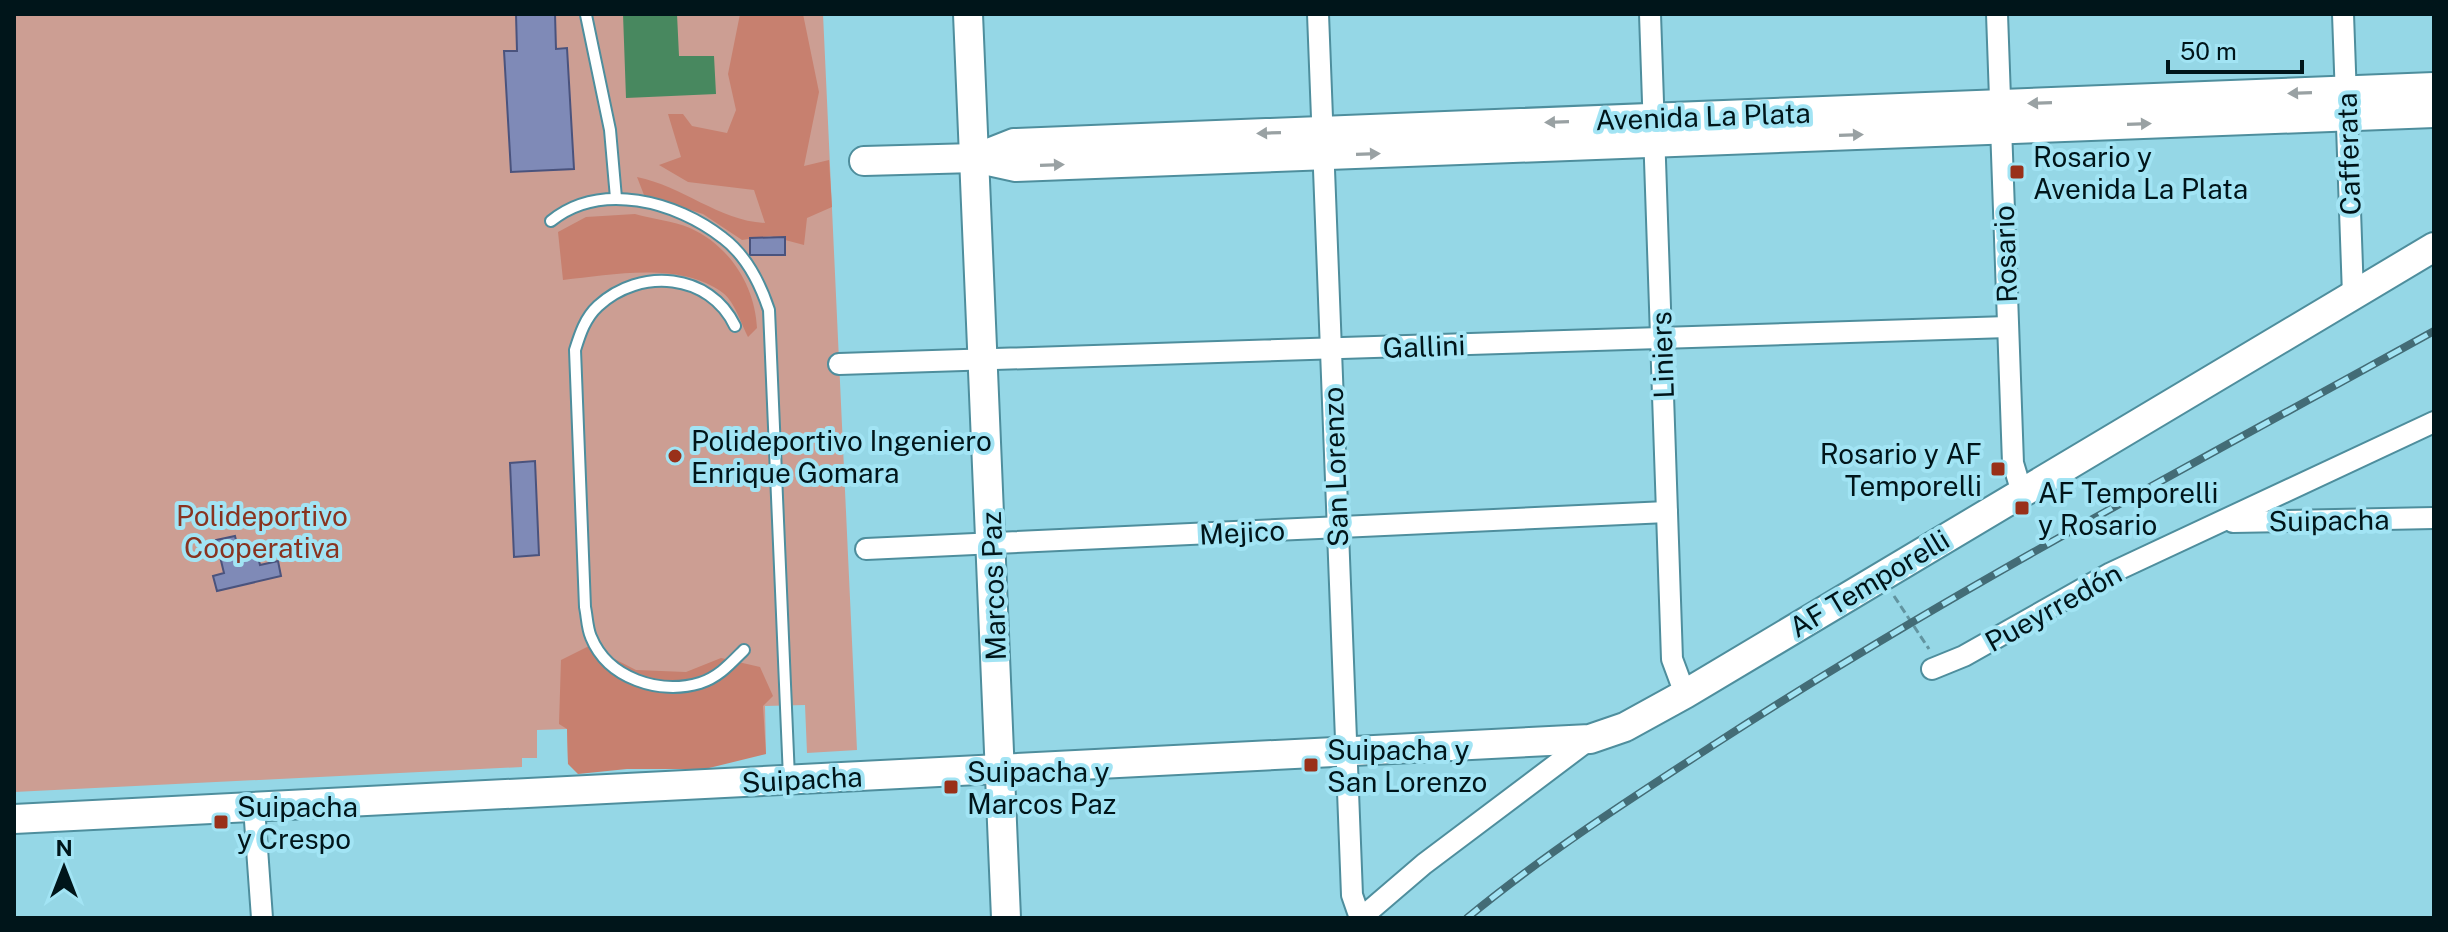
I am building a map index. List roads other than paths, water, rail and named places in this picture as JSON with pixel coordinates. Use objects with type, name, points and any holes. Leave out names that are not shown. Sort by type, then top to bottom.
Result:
[{"type":"street","name":"Marcos Paz","points":[[968,14],[993,544],[998,769],[1006,918]]},
{"type":"street","name":"San Lorenzo","points":[[1318,14],[1352,895],[1361,918]]},
{"type":"street","name":"Liniers","points":[[1650,14],[1672,659],[1685,694]]},
{"type":"street","name":"Rosario","points":[[1997,14],[2013,463],[2022,493]]},
{"type":"street","name":"Cafferata","points":[[2343,14],[2353,295]]},
{"type":"street","name":"Avenida La Plata","points":[[2346,104],[2434,87]]},
{"type":"street","name":"Avenida La Plata","points":[[864,161],[975,158],[1016,167],[1323,143],[2346,104],[2434,113]]},
{"type":"street","name":"AF Temporelli","points":[[1590,739],[1625,727],[1685,694],[2434,247]]},
{"type":"street","name":"Gallini","points":[[839,364],[2008,327]]},
{"type":"street","name":"Pueyrredón","points":[[1932,669],[1964,656],[2111,573],[2434,422]]},
{"type":"street","name":"Mejico","points":[[866,549],[1667,512]]},
{"type":"street","name":"Suipacha","points":[[2225,522],[2434,518]]},
{"type":"street","name":"Suipacha","points":[[14,819],[1590,739]]},
{"type":"street","points":[[1361,918],[1424,864],[1590,739]]},
{"type":"street","points":[[254,807],[262,918]]},
{"type":"lane","points":[[586,15],[610,130],[616,198]]},
{"type":"lane","points":[[551,221],[568,207],[616,198],[666,207],[725,238],[749,266],[769,310],[789,779]]},
{"type":"lane","points":[[735,326],[725,305],[702,289],[671,280],[638,284],[614,294],[596,308],[582,327],[575,350],[585,607],[591,637],[605,659],[626,676],[664,687],[703,682],[726,669],[744,650]]},
{"type":"railway","points":[[1467,918],[1589,827],[1803,688],[2071,531],[2434,331]]},
{"type":"place","name":"Rosario y Avenida La Plata","points":[[2017,172]]},
{"type":"place","name":"Polideportivo Ingeniero Enrique Gomara","points":[[675,456]]},
{"type":"place","name":"Rosario y AF Temporelli","points":[[1998,469]]},
{"type":"place","name":"AF Temporelli y Rosario","points":[[2022,508]]},
{"type":"place","name":"Suipacha y San Lorenzo","points":[[1311,765]]},
{"type":"place","name":"Suipacha y Marcos Paz","points":[[951,787]]},
{"type":"place","name":"Suipacha y Crespo","points":[[221,822]]},
{"type":"park label","name":"Polideportivo Cooperativa","points":[[262,531]]}]
